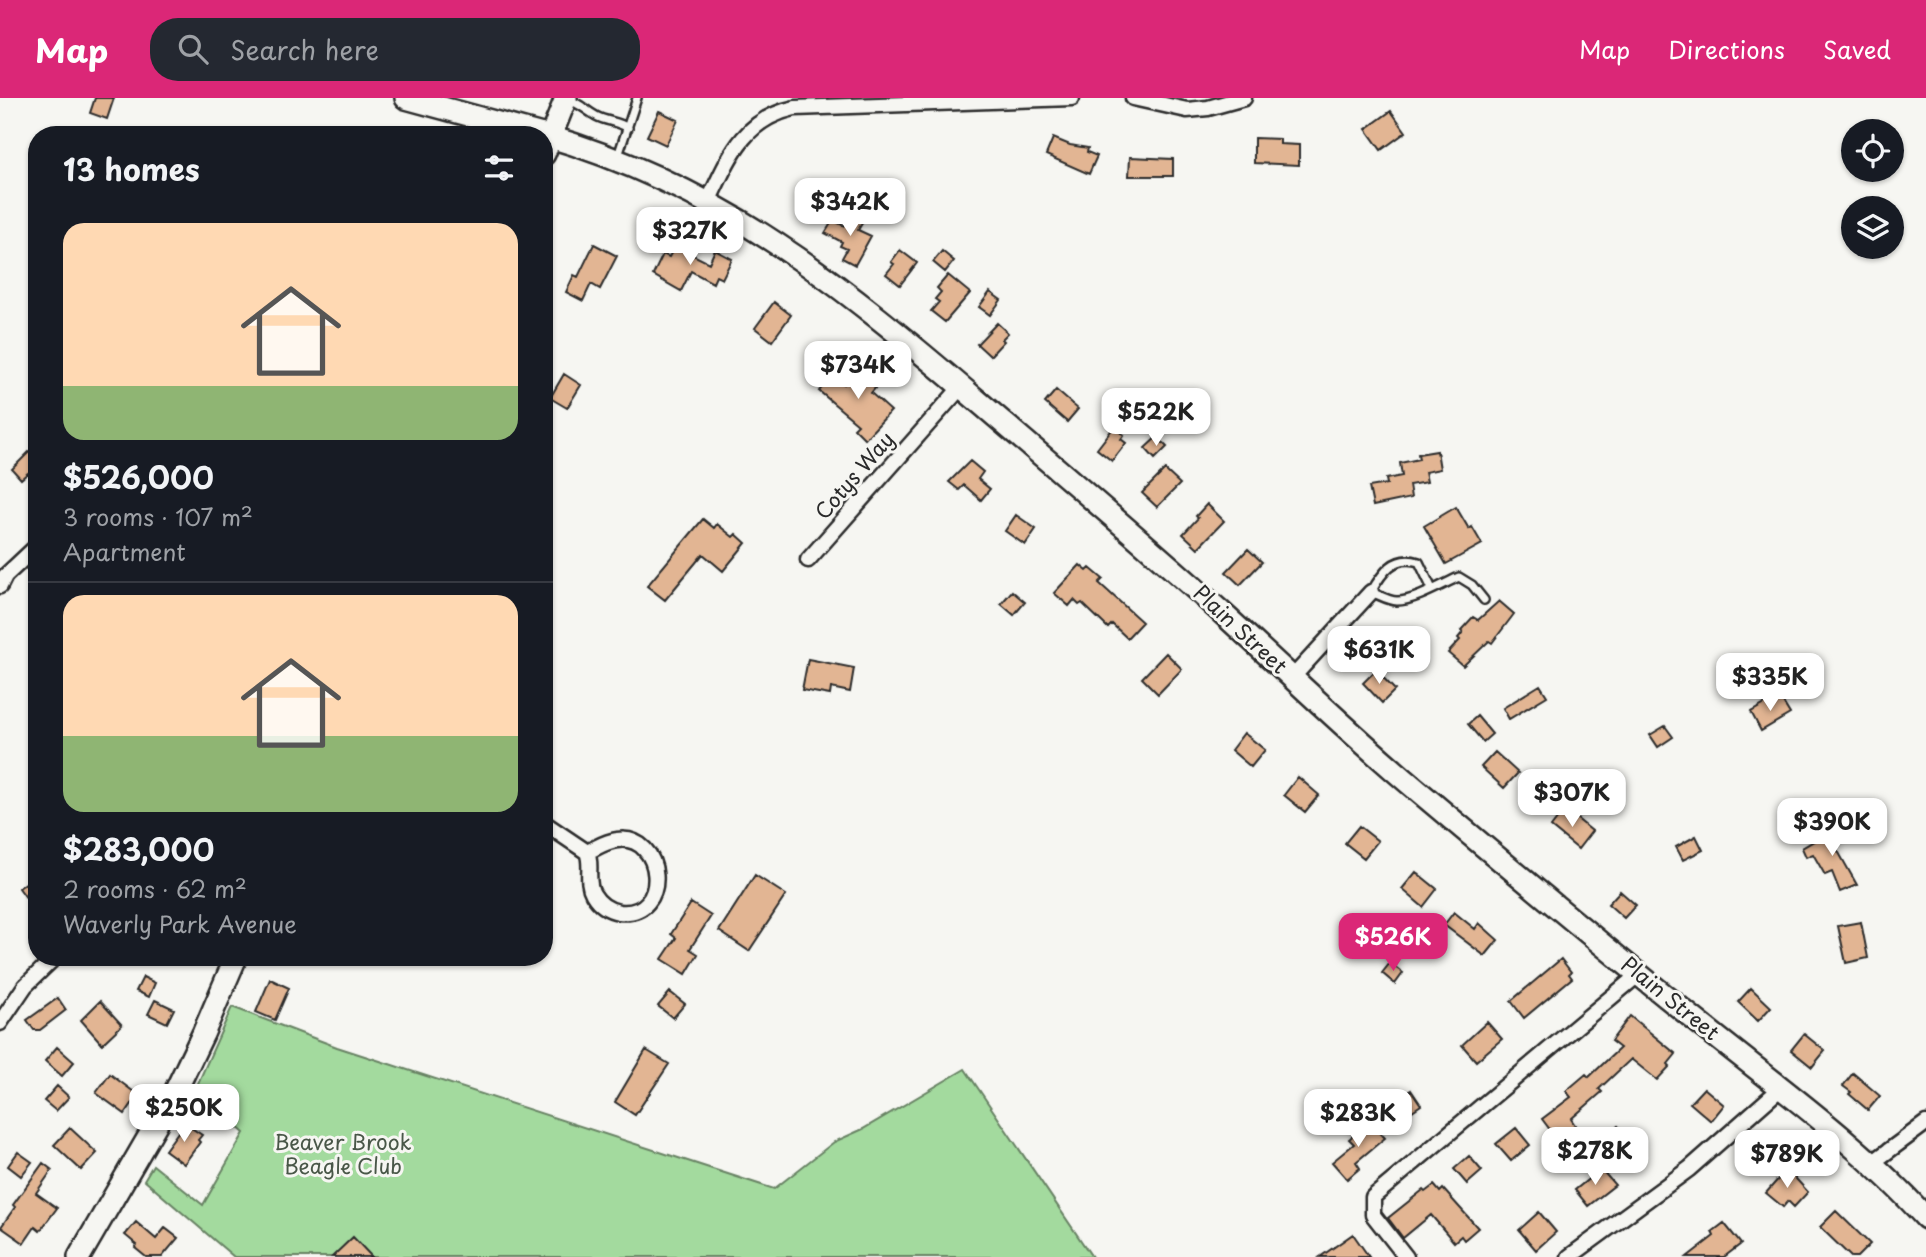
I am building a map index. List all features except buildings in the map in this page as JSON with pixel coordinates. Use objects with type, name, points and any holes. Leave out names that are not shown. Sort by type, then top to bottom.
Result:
[{"type":"main road","name":"Plain Street","points":[[407,98],[500,126]]},
{"type":"main road","points":[[552,126],[566,99]]},
{"type":"main road","name":"Plain Street","points":[[553,142],[617,160],[708,202],[762,234],[834,283],[1099,503],[1415,788],[1639,974],[1817,1115],[1872,1163],[1926,1218]]},
{"type":"main road","points":[[79,1257],[176,1090],[232,966]]},
{"type":"street","points":[[708,202],[729,159],[745,135],[757,123],[782,111],[795,108],[1072,98]]},
{"type":"street","points":[[1133,98],[1187,110],[1208,108],[1244,98]]},
{"type":"street","name":"Cotys Way","points":[[808,561],[961,387]]},
{"type":"street","points":[[0,586],[5,576],[28,554]]},
{"type":"street","points":[[1292,678],[1371,592]]},
{"type":"street","points":[[553,829],[587,852],[589,885],[605,908],[636,911],[653,896],[656,880],[653,864],[646,850],[640,845],[618,840],[587,852]]},
{"type":"street","points":[[0,1023],[25,986],[46,966]]},
{"type":"street","points":[[1406,1257],[1373,1215],[1373,1197],[1639,974]]},
{"type":"street","points":[[1569,1257],[1689,1169],[1781,1088]]},
{"type":"street","points":[[1872,1163],[1926,1123]]},
{"type":"lane","points":[[617,160],[637,98]]},
{"type":"lane","points":[[566,99],[580,104],[599,117],[618,121],[628,128]]},
{"type":"lane","points":[[1432,589],[1419,562],[1411,559],[1398,561],[1384,570],[1371,592],[1395,601],[1407,600],[1432,589],[1459,577],[1472,585],[1484,600]]},
{"type":"green space","name":"Beaver Brook Beagle Club","points":[[232,1007],[337,1047],[774,1189],[834,1142],[863,1129],[965,1069],[1092,1257],[234,1257],[144,1180],[153,1165],[203,1205],[244,1133],[195,1090]]}]
